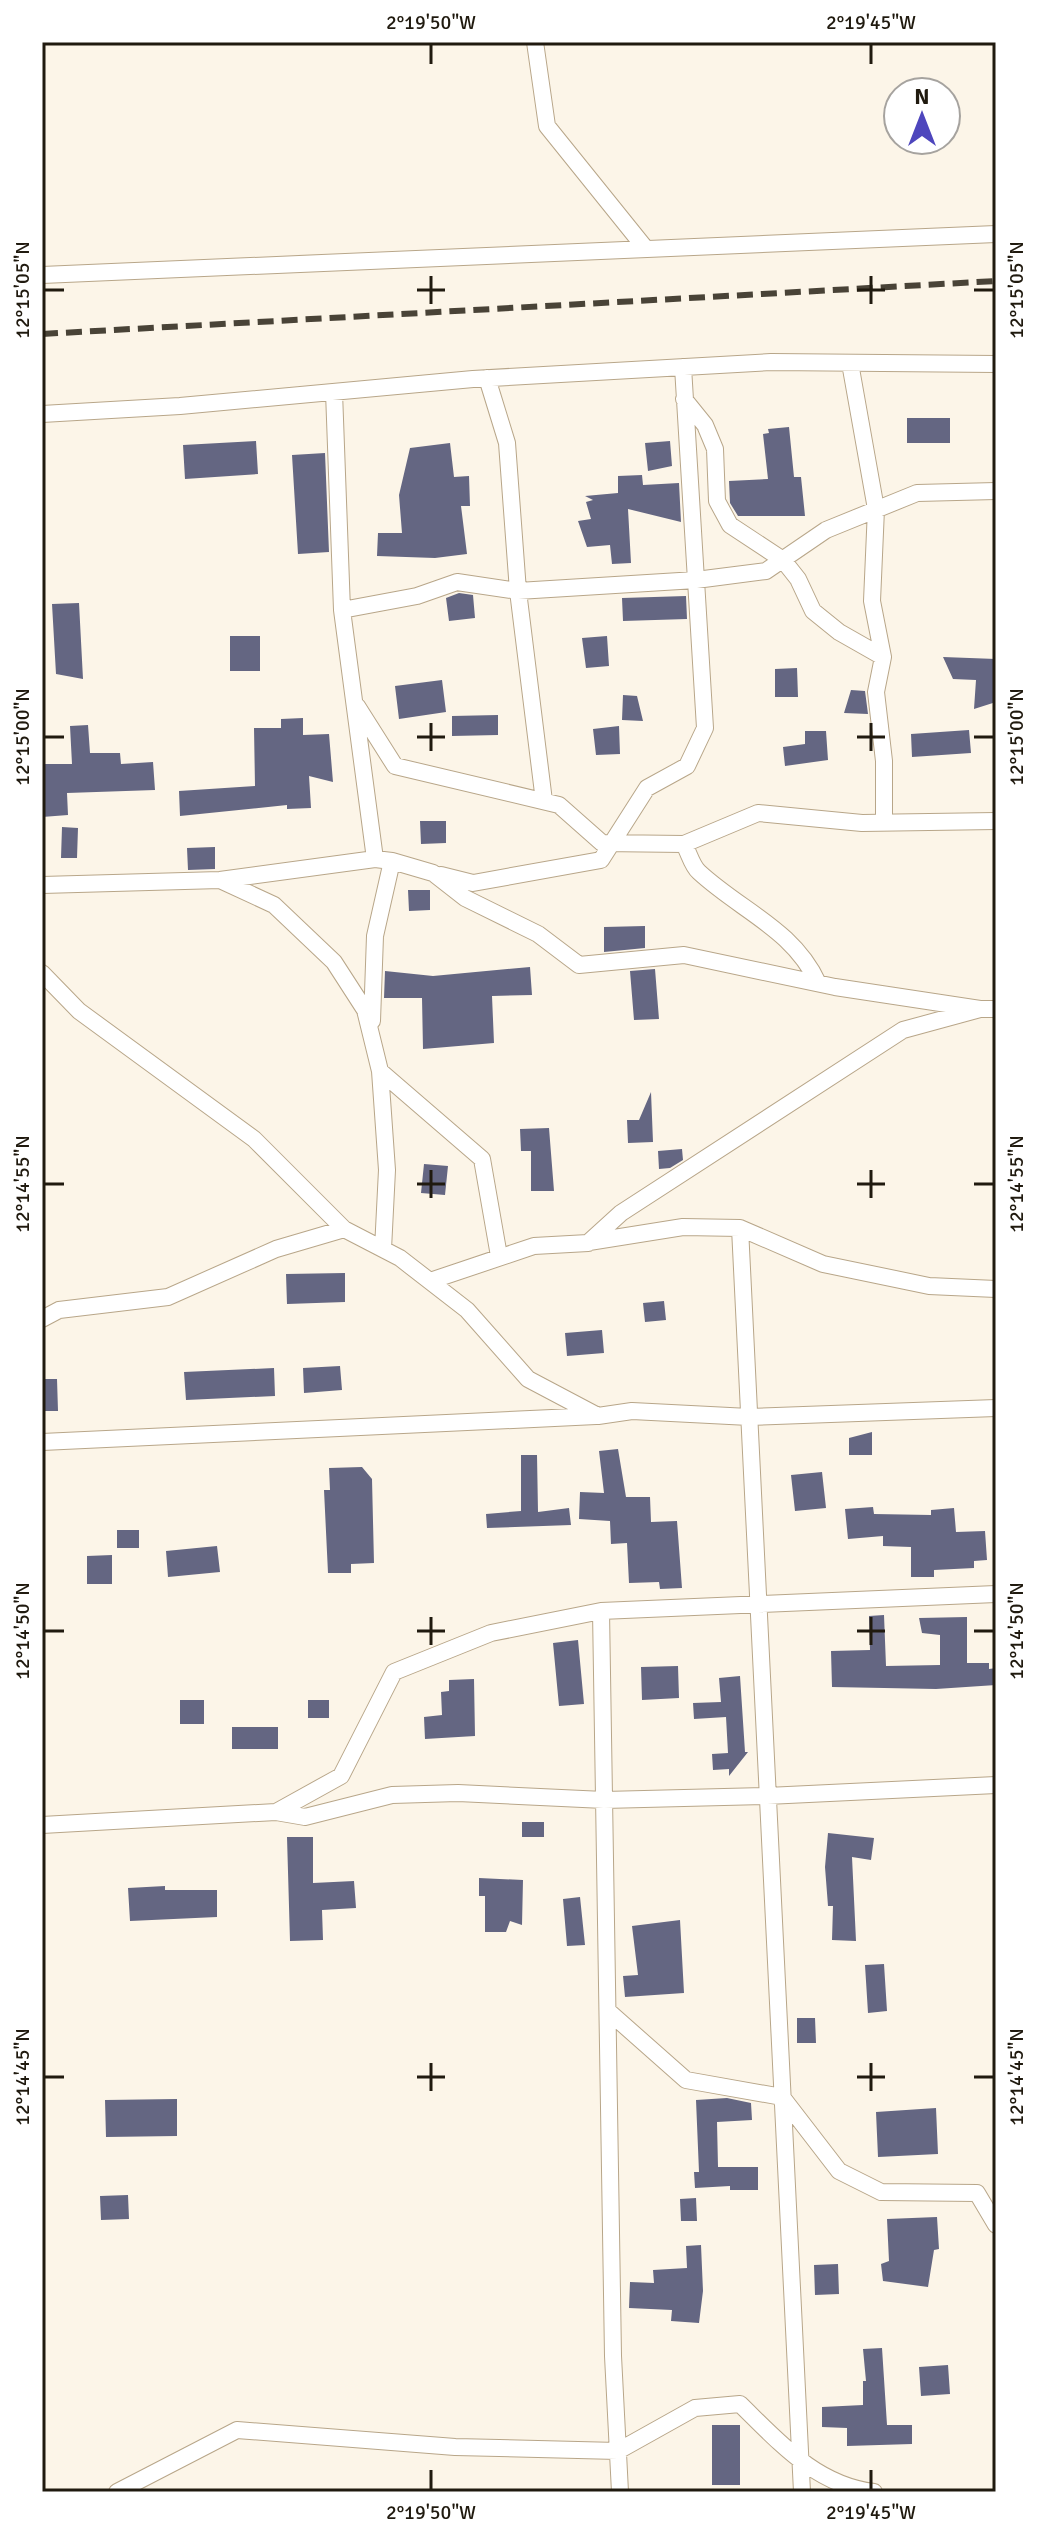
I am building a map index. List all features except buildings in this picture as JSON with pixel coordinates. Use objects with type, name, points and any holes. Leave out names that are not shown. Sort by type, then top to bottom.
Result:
[{"type":"street","points":[[535,42],[547,126],[646,249]]},
{"type":"street","points":[[42,275],[996,234]]},
{"type":"street","points":[[850,363],[876,509],[872,601],[883,657],[876,692],[884,761],[884,823]]},
{"type":"street","points":[[42,414],[487,378],[683,367],[996,364]]},
{"type":"street","points":[[42,885],[220,880],[383,860],[473,883],[601,860],[647,788],[687,766],[705,728],[683,367]]},
{"type":"street","points":[[487,378],[507,443],[518,591],[544,801]]},
{"type":"street","points":[[334,392],[342,610],[383,860],[375,936],[371,1035]]},
{"type":"street","points":[[684,399],[705,425],[715,449],[717,501],[730,525],[783,560],[798,579],[813,611],[839,632],[883,657]]},
{"type":"street","points":[[342,610],[417,596],[457,582],[518,591],[696,580],[766,571],[826,530],[917,493],[996,491]]},
{"type":"street","points":[[357,706],[395,766],[559,805],[602,843],[684,844],[758,813],[884,823],[996,821]]},
{"type":"street","points":[[684,844],[697,871],[770,923],[807,958],[818,983]]},
{"type":"street","points":[[433,873],[465,898],[538,934],[579,965],[684,955],[818,983],[988,1009]]},
{"type":"street","points":[[220,880],[274,905],[334,962],[365,1010],[386,1075],[387,1170],[383,1249]]},
{"type":"street","points":[[42,973],[79,1011],[254,1139],[344,1229],[383,1249],[467,1310],[528,1379],[598,1416]]},
{"type":"street","points":[[588,1243],[621,1213],[903,1030],[988,1009]]},
{"type":"street","points":[[386,1075],[482,1159],[499,1256]]},
{"type":"street","points":[[430,1281],[534,1246],[588,1243],[683,1227],[740,1228],[823,1264],[929,1286],[996,1289]]},
{"type":"street","points":[[740,1228],[802,2492]]},
{"type":"street","points":[[42,1319],[59,1310],[168,1297],[276,1249],[344,1229]]},
{"type":"street","points":[[42,1442],[598,1416],[632,1411],[749,1417],[996,1408]]},
{"type":"street","points":[[276,1812],[341,1776],[394,1672],[491,1633],[601,1611],[996,1594]]},
{"type":"street","points":[[601,1611],[620,2492]]},
{"type":"street","points":[[42,1825],[276,1812],[305,1817],[392,1795],[458,1793],[604,1800],[996,1785]]},
{"type":"street","points":[[608,2011],[686,2080],[782,2097],[839,2171],[881,2192],[977,2193],[996,2225]]},
{"type":"street","points":[[117,2492],[237,2430],[455,2447],[618,2451],[695,2408],[740,2404],[800,2462],[847,2489],[874,2492]]},
{"type":"railway","points":[[42,334],[996,281]]}]
